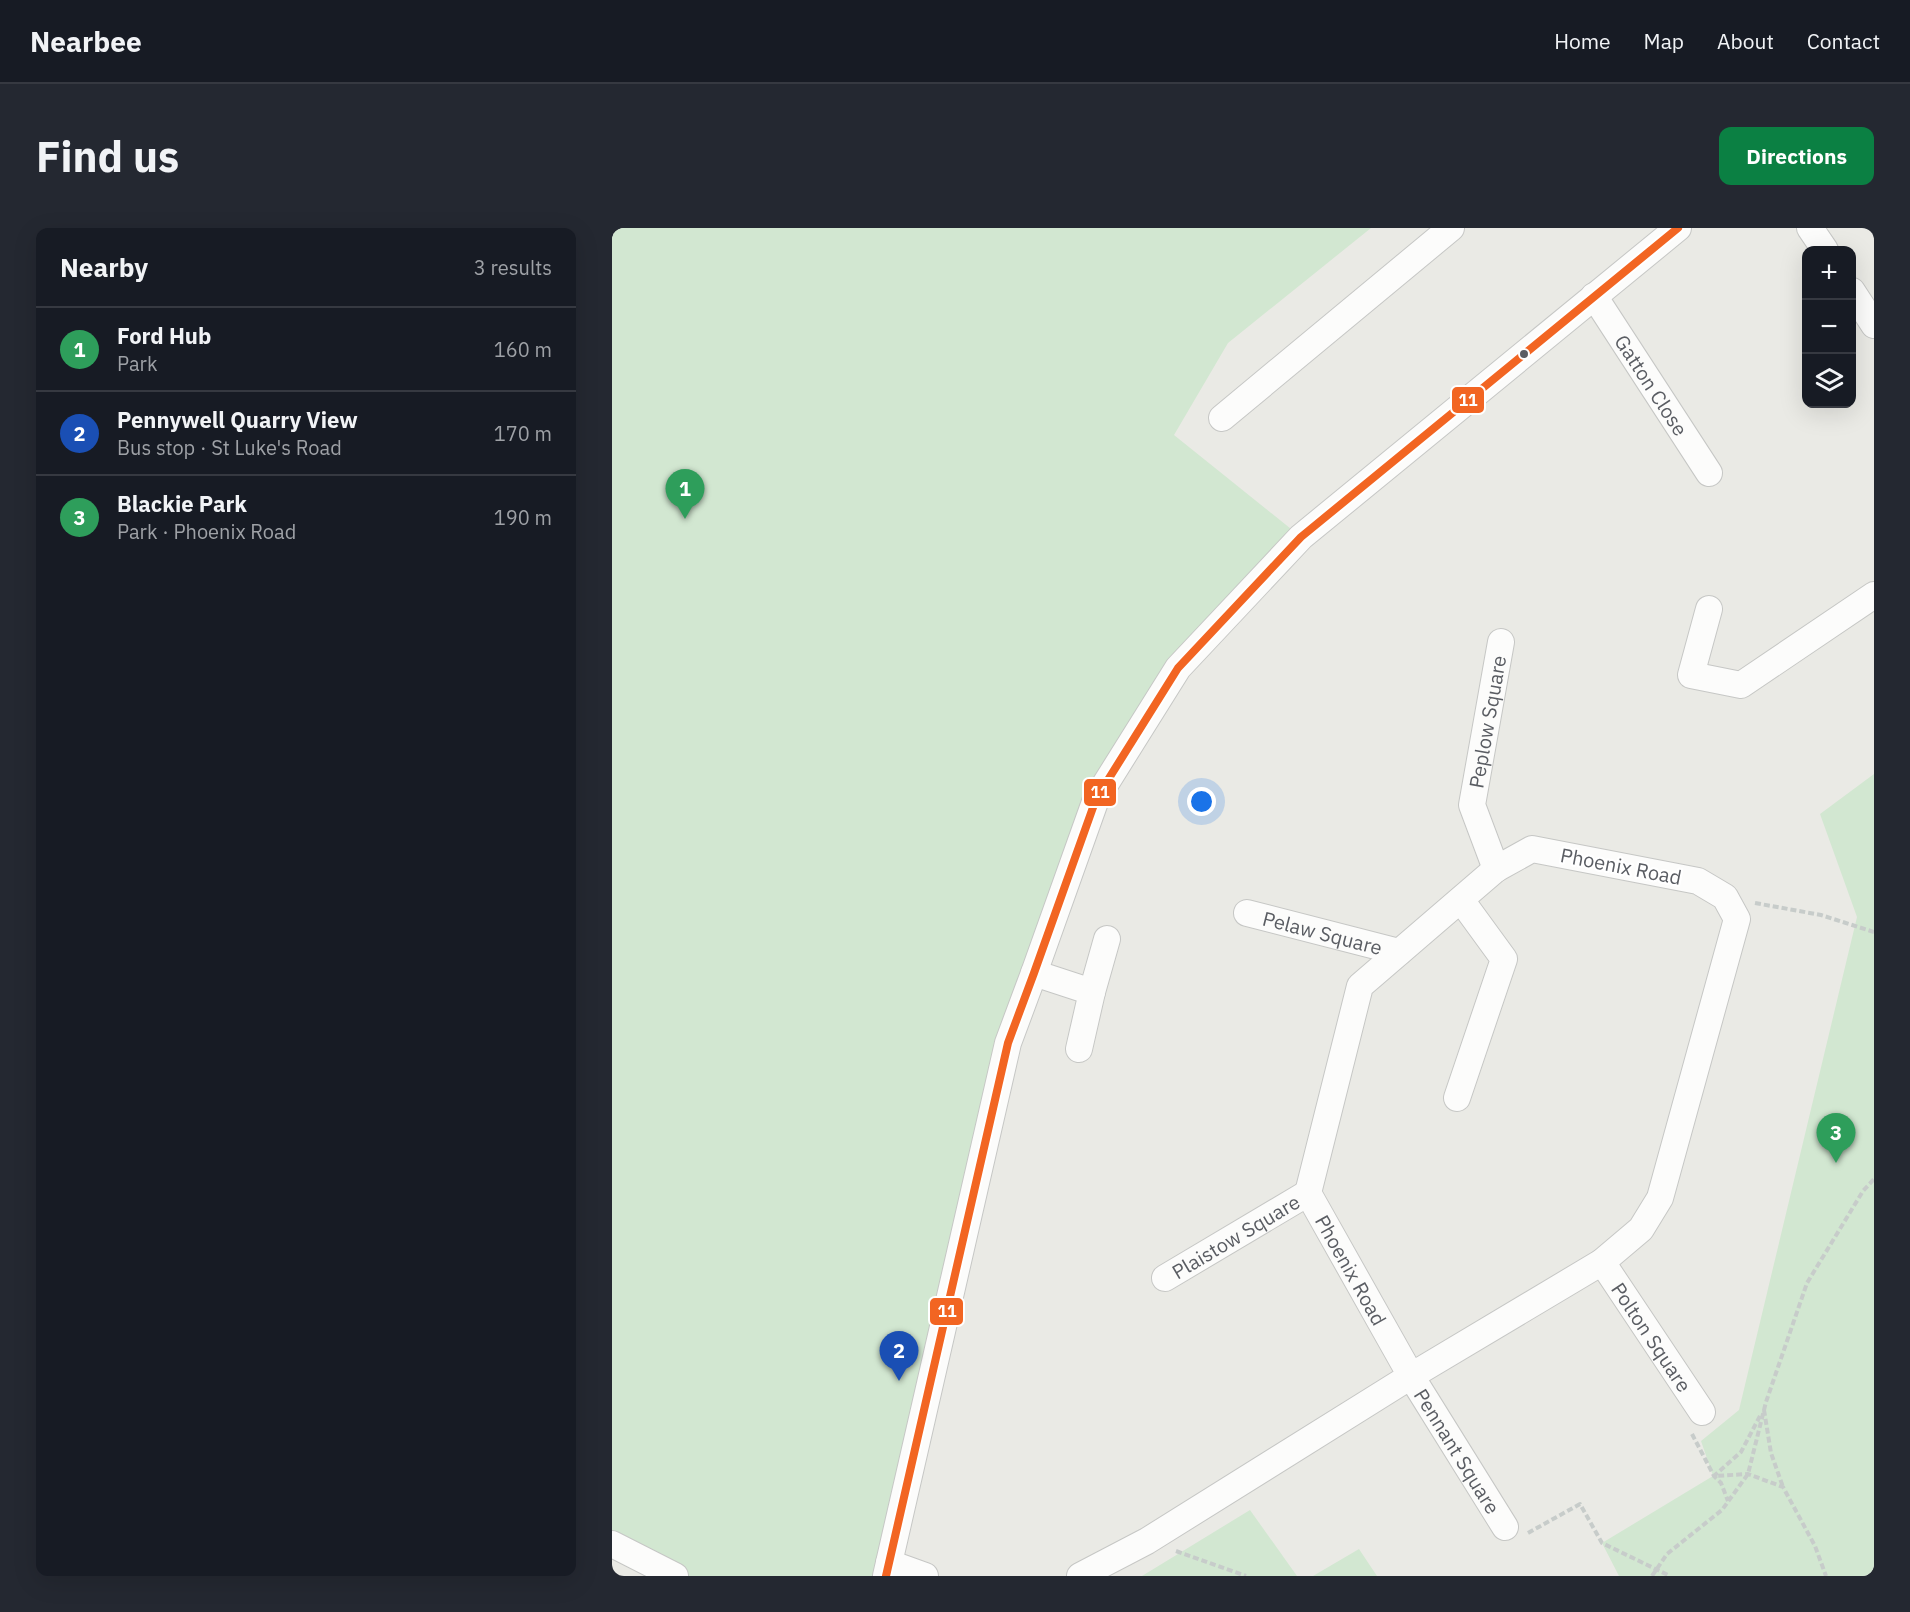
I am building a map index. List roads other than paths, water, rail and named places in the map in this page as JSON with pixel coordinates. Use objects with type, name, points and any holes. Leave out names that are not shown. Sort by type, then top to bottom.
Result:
[{"type":"street","points":[[1222,418],[1451,228]]},
{"type":"street","points":[[925,1576],[887,1569],[1008,1042],[1096,799],[1178,668],[1301,537],[1678,228]]},
{"type":"street","points":[[1810,228],[1822,246]]},
{"type":"street","name":"Gatton Close","points":[[1594,296],[1709,473]]},
{"type":"street","points":[[1856,298],[1874,325]]},
{"type":"street","points":[[1709,609],[1691,675],[1741,685],[1874,595]]},
{"type":"street","name":"Peplow Square","points":[[1496,869],[1472,805],[1501,642]]},
{"type":"street","name":"Phoenix Road","points":[[1411,1376],[1308,1193],[1359,987],[1496,869],[1532,849],[1698,881],[1725,897],[1737,919],[1660,1198],[1641,1229],[1602,1262]]},
{"type":"street","points":[[1457,1098],[1504,959],[1461,900]]},
{"type":"street","name":"Pelaw Square","points":[[1247,913],[1400,952]]},
{"type":"street","points":[[1079,1049],[1107,939]]},
{"type":"street","points":[[1034,973],[1092,992]]},
{"type":"street","name":"Plaistow Square","points":[[1165,1278],[1308,1193]]},
{"type":"street","points":[[1080,1576],[1147,1541],[1411,1376],[1602,1262]]},
{"type":"street","name":"Polton Square","points":[[1602,1262],[1702,1412]]},
{"type":"street","name":"Pennant Square","points":[[1411,1376],[1505,1527]]},
{"type":"street","points":[[612,1544],[675,1576]]},
{"type":"place","name":"Ford Hub","points":[[685,519]]},
{"type":"place","name":"Blackie Park","points":[[1836,1163]]},
{"type":"place","name":"Pennywell Quarry View","points":[[899,1381]]}]
